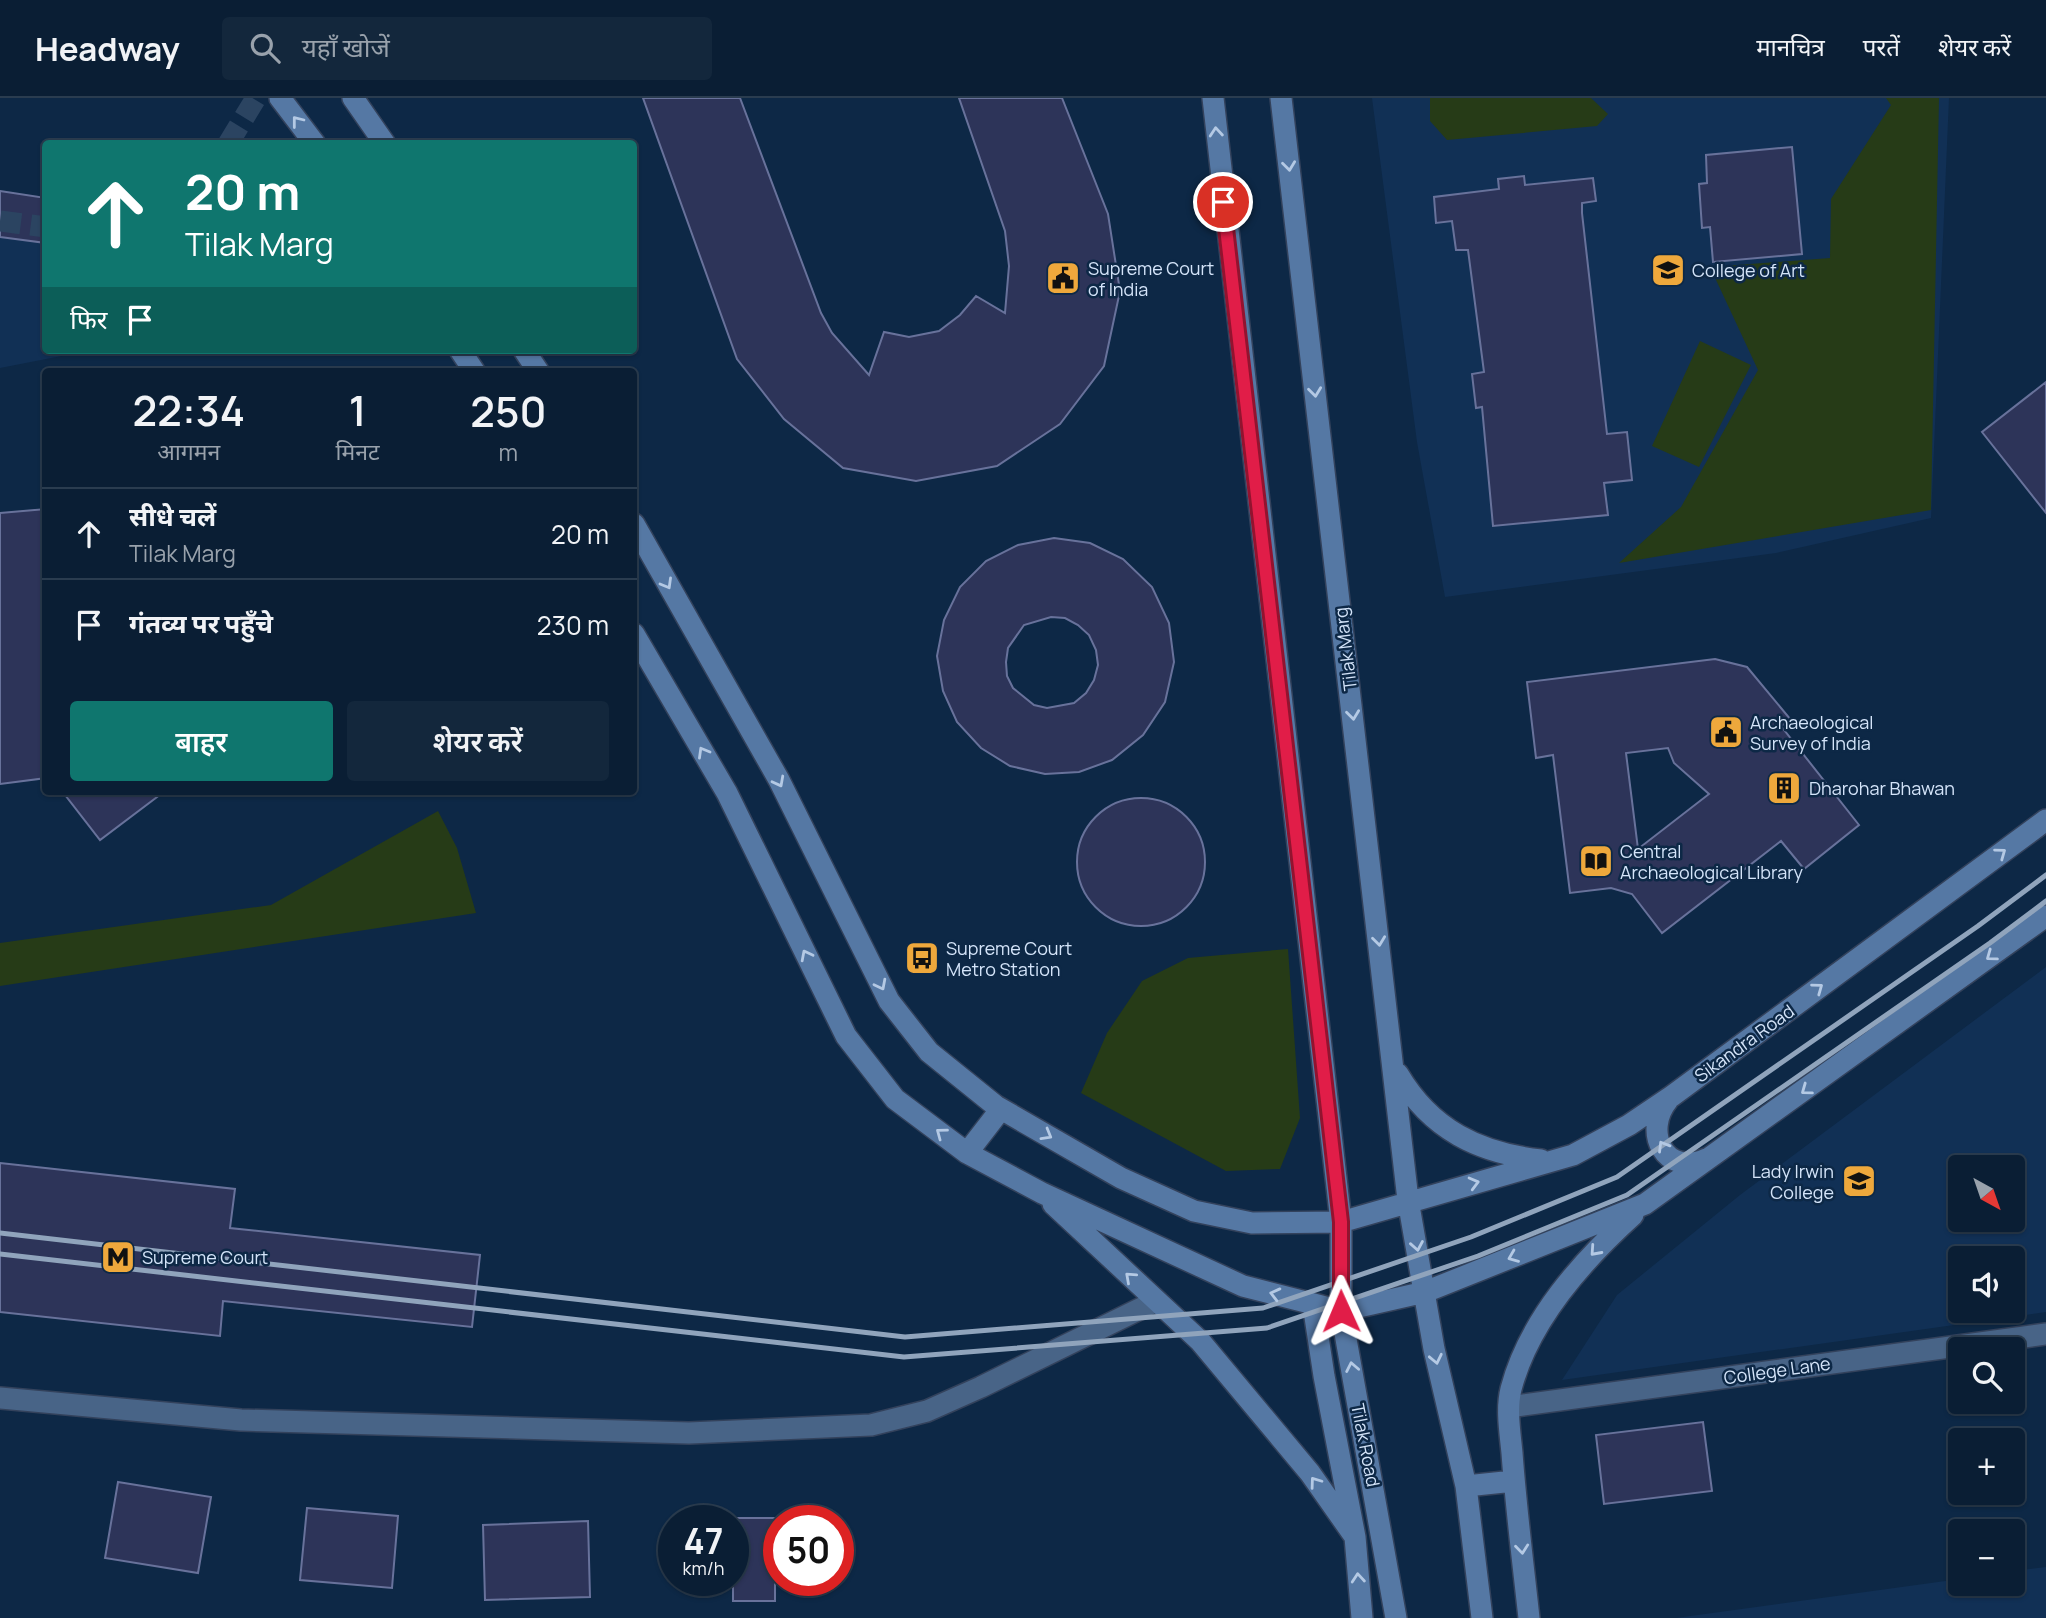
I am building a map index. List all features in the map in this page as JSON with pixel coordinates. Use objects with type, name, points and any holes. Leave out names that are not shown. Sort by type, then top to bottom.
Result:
[{"type":"main road","points":[[280,98],[312,140]]},
{"type":"main road","points":[[353,98],[382,140]]},
{"type":"main road","points":[[1213,98],[1341,1222]]},
{"type":"main road","name":"Tilak Marg","points":[[1282,98],[1408,1200],[1425,1292]]},
{"type":"main road","name":"Sikandra Road","points":[[637,529],[779,780],[889,1001],[929,1052],[1001,1109],[1121,1178],[1194,1211],[1252,1223],[1341,1222],[1408,1200],[1573,1155],[1629,1125],[1672,1096],[2046,820]]},
{"type":"main road","points":[[637,639],[727,793],[846,1036],[895,1099],[967,1153],[1042,1193],[1243,1286],[1341,1311],[1425,1292],[1645,1204]]},
{"type":"main road","points":[[1530,1618],[1514,1481],[1509,1407],[1511,1389],[1527,1347],[1549,1308],[1606,1239],[1645,1204],[2046,916]]},
{"type":"main road","points":[[1395,1069],[1416,1100],[1458,1135],[1508,1156],[1554,1161]]},
{"type":"main road","points":[[1672,1096],[1659,1112],[1655,1129],[1658,1144],[1667,1156],[1694,1165],[1711,1157]]},
{"type":"main road","points":[[967,1153],[1001,1109]]},
{"type":"main road","points":[[1042,1193],[1200,1341],[1310,1473],[1355,1537]]},
{"type":"main road","name":"Tilak Road","points":[[1341,1222],[1341,1311],[1396,1618]]},
{"type":"main road","points":[[1425,1292],[1434,1349],[1466,1486],[1482,1618]]},
{"type":"main road","points":[[1313,1304],[1355,1537],[1362,1618]]},
{"type":"main road","points":[[1466,1486],[1514,1481]]},
{"type":"street","points":[[0,1398],[240,1420],[690,1433],[871,1425],[927,1411],[1156,1301]]},
{"type":"street","name":"College Lane","points":[[1509,1407],[2046,1334]]},
{"type":"shaded area","name":"College of Art","points":[[1372,98],[1949,98],[1931,518],[1776,553],[1445,597],[1417,442]]},
{"type":"shaded area","points":[[0,237],[42,243],[42,354],[72,354],[0,368]]},
{"type":"shaded area","name":"Lady Irwin College","points":[[2046,967],[2046,1312],[2025,1315],[2025,1246],[1948,1246],[1948,1323],[1968,1323],[1562,1380],[1617,1295],[1740,1195]]},
{"type":"shaded area","points":[[2046,1567],[2046,1618],[1676,1618],[1948,1581],[1948,1596],[2025,1596],[2025,1570]]},
{"type":"green space","points":[[1430,98],[1591,98],[1608,114],[1597,126],[1447,140],[1430,121]]},
{"type":"green space","points":[[1886,98],[1939,98],[1931,510],[1619,563],[1681,507],[1758,370],[1710,267],[1830,258],[1831,199],[1891,105]]},
{"type":"green space","points":[[1700,341],[1751,365],[1699,467],[1652,446]]},
{"type":"green space","points":[[438,811],[457,848],[476,913],[0,986],[0,943],[271,905]]},
{"type":"green space","points":[[1288,949],[1300,1118],[1280,1169],[1226,1171],[1081,1093],[1107,1033],[1142,981],[1188,958]]},
{"type":"building","name":"Supreme Court of India","points":[[643,98],[740,98],[821,313],[832,333],[869,375],[884,332],[909,337],[939,331],[960,315],[976,296],[1005,313],[1009,266],[1005,231],[959,98],[1062,98],[1108,214],[1120,291],[1104,366],[1060,424],[997,466],[916,481],[843,468],[784,419],[737,359]]},
{"type":"building","points":[[1792,147],[1802,254],[1713,262],[1710,227],[1702,228],[1699,184],[1707,183],[1706,155]]},
{"type":"building","points":[[1524,176],[1525,185],[1593,178],[1596,201],[1582,203],[1582,213],[1607,434],[1627,432],[1632,480],[1604,483],[1608,515],[1493,526],[1482,407],[1476,408],[1472,374],[1484,372],[1468,250],[1456,250],[1452,221],[1436,223],[1434,197],[1499,189],[1498,179]]},
{"type":"building","points":[[0,191],[42,197],[42,242],[0,237]]},
{"type":"building","points":[[2046,382],[2046,513],[1982,432]]},
{"type":"building","points":[[42,509],[42,779],[0,784],[0,513]]},
{"type":"building","points":[[1054,538],[1090,543],[1123,559],[1152,587],[1169,623],[1174,662],[1165,702],[1143,735],[1112,760],[1079,772],[1045,774],[1010,766],[981,748],[957,722],[943,691],[937,656],[944,620],[960,587],[986,561],[1018,545]],"holes":[[[1051,617],[1065,618],[1089,635],[1096,650],[1098,665],[1094,680],[1086,693],[1074,703],[1047,708],[1034,705],[1013,688],[1007,676],[1008,648],[1024,625]]]},
{"type":"building","name":"Dharohar Bhawan","points":[[1715,659],[1747,667],[1791,720],[1781,726],[1859,825],[1804,869],[1781,841],[1662,933],[1632,894],[1611,888],[1570,893],[1553,755],[1536,758],[1527,682]],"holes":[[[1668,748],[1674,763],[1709,794],[1638,849],[1626,753]]]},
{"type":"building","points":[[65,795],[160,795],[100,840]]},
{"type":"building","points":[[1141,798],[1165,803],[1186,817],[1200,838],[1205,862],[1200,886],[1186,907],[1165,921],[1141,926],[1117,921],[1096,907],[1082,886],[1077,862],[1082,838],[1096,817],[1117,803]]},
{"type":"building","points":[[0,1163],[235,1189],[230,1228],[480,1255],[472,1327],[223,1301],[220,1336],[0,1312]]},
{"type":"building","points":[[1703,1422],[1712,1491],[1604,1504],[1596,1435]]},
{"type":"building","points":[[118,1482],[211,1497],[198,1573],[105,1558]]},
{"type":"building","points":[[307,1508],[398,1516],[392,1588],[300,1580]]},
{"type":"building","points":[[749,1518],[763,1518],[763,1596],[775,1596],[775,1601],[733,1601],[733,1596],[749,1596]]},
{"type":"building","points":[[588,1521],[590,1597],[485,1600],[483,1525]]},
{"type":"tunnel","points":[[230,140],[256,98]]},
{"type":"tunnel","points":[[0,221],[42,226]]},
{"type":"railway","points":[[0,1233],[905,1337],[1263,1308],[1471,1237],[1617,1177],[1978,926],[2046,875]]},
{"type":"railway","points":[[0,1254],[904,1357],[1267,1328],[1478,1256],[1627,1195],[1990,943],[2046,901]]},
{"type":"place","name":"College of Art","points":[[1668,270]]},
{"type":"place","name":"Supreme Court of India","points":[[1063,278]]},
{"type":"place","name":"Archaeological Survey of India","points":[[1726,732]]},
{"type":"place","name":"Dharohar Bhawan","points":[[1784,788]]},
{"type":"place","name":"Central Archaeological Library","points":[[1596,861]]},
{"type":"place","name":"Supreme Court‌ Metro Station","points":[[922,958]]},
{"type":"place","name":"Lady Irwin College","points":[[1859,1181]]},
{"type":"place","name":"Supreme Court","points":[[118,1257]]},
{"type":"route","points":[[1223,202],[1341,1222],[1341,1311]]}]
